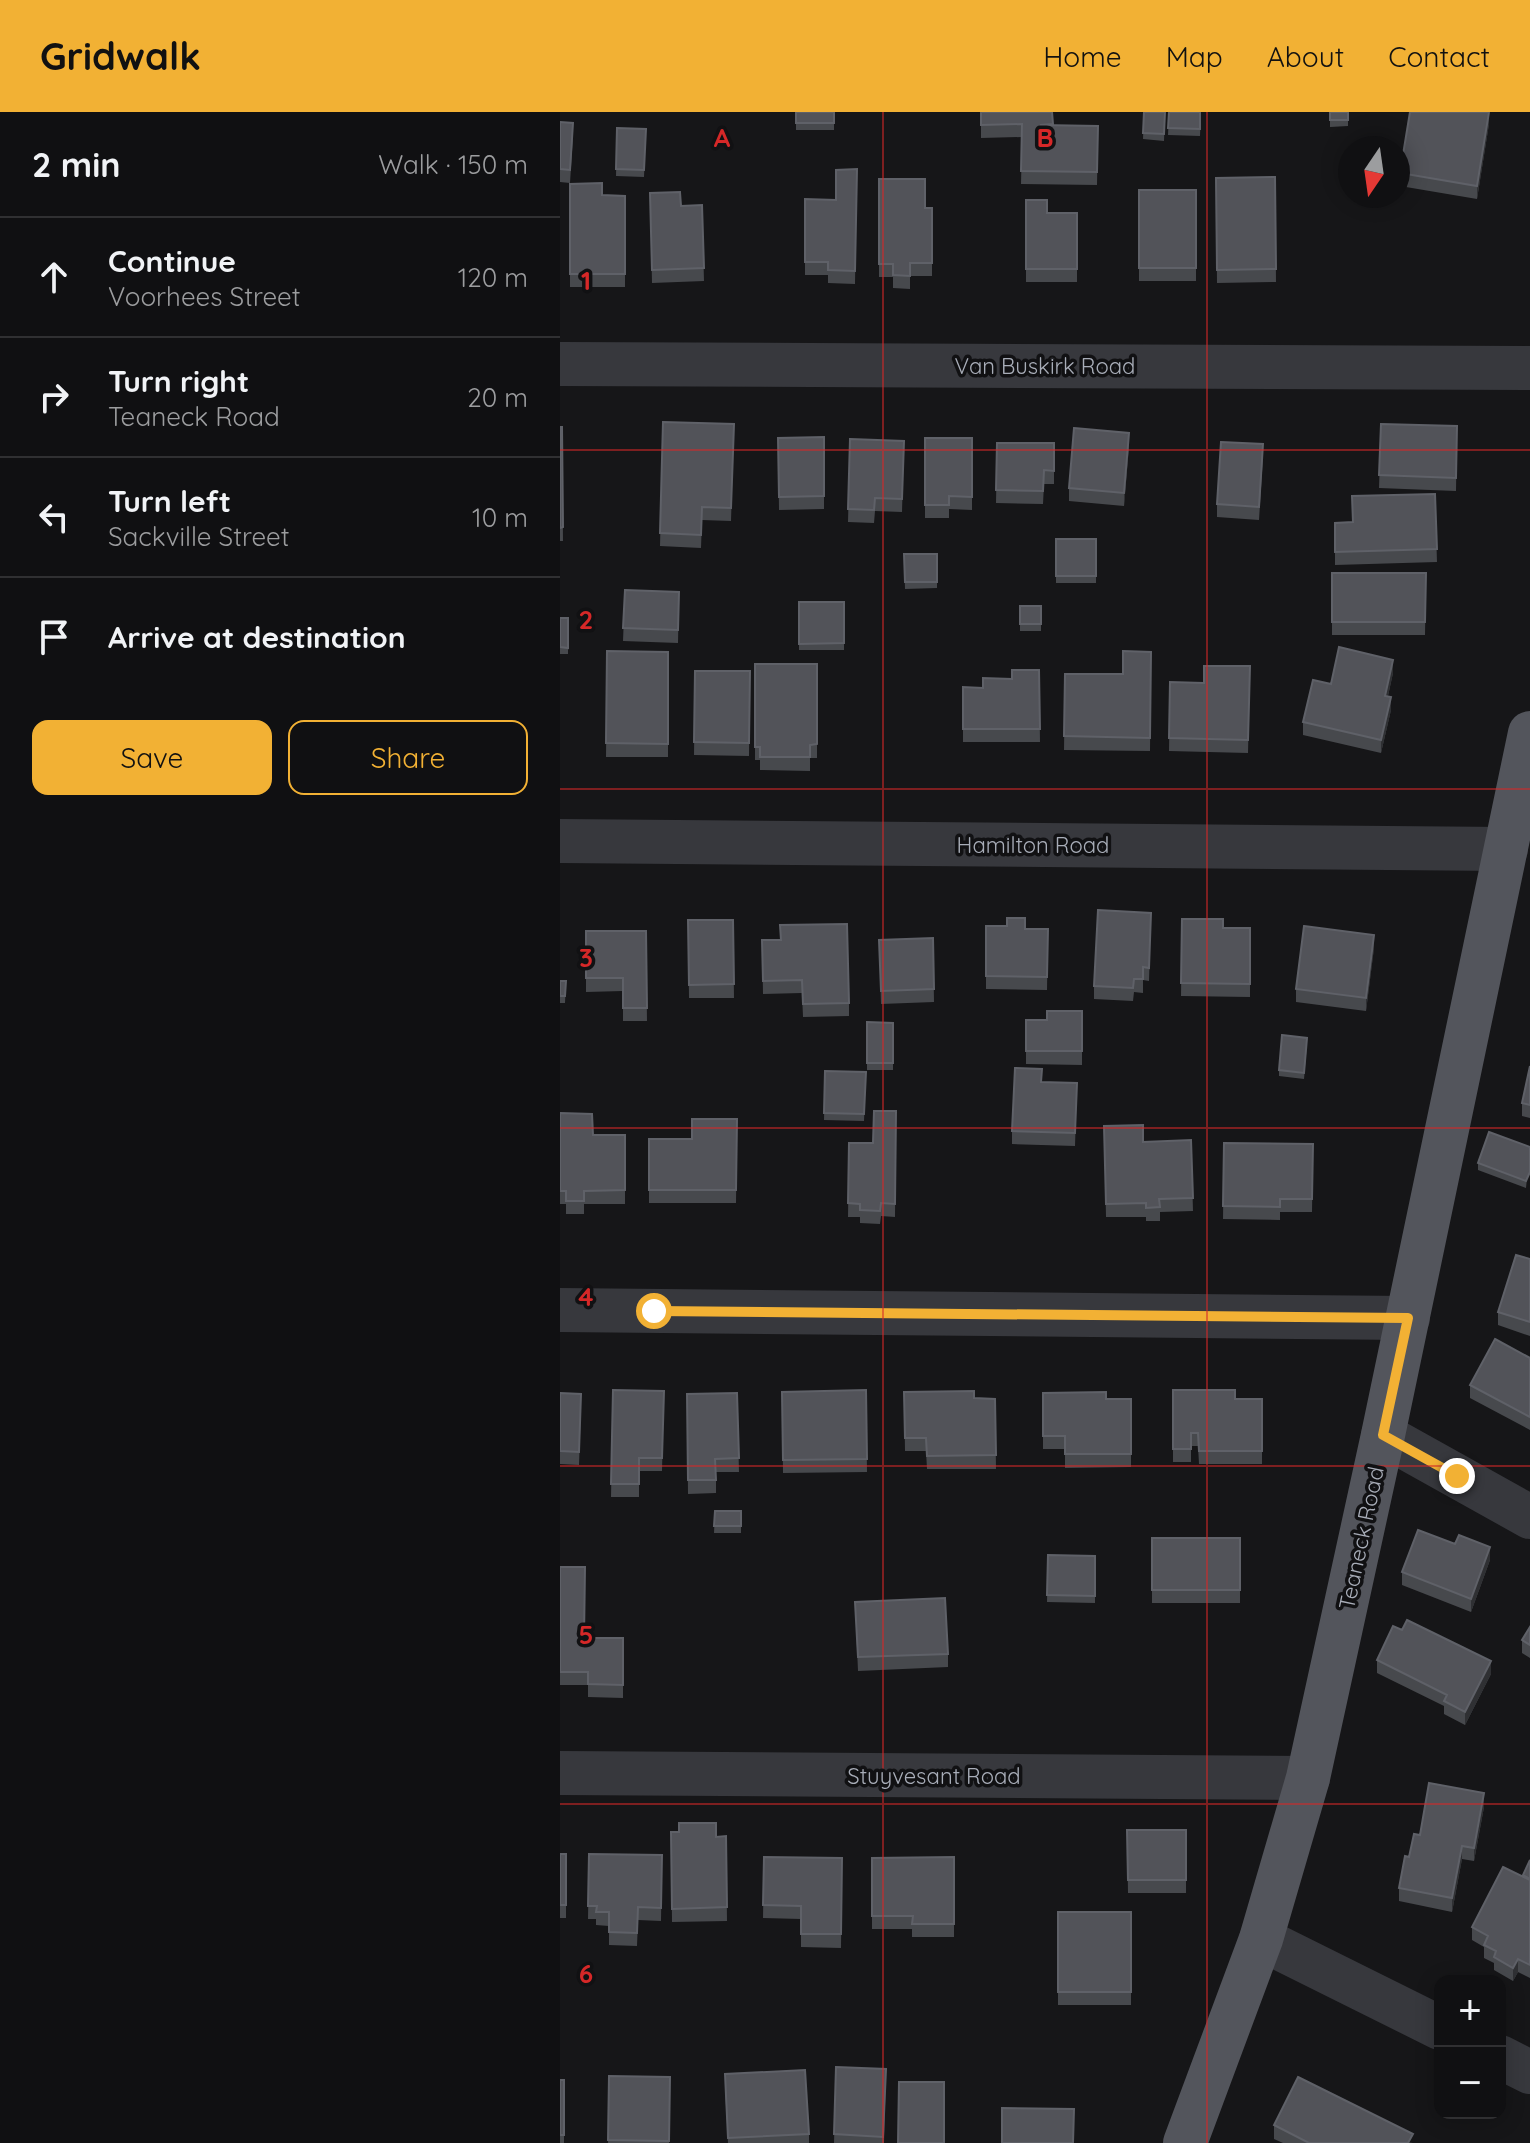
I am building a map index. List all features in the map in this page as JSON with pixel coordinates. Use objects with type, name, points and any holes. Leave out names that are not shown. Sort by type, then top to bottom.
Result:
[{"type":"main road","name":"Teaneck Road","points":[[1185,2143],[1261,1939],[1308,1778],[1530,733]]},
{"type":"street","name":"Van Buskirk Road","points":[[560,364],[1530,368]]},
{"type":"street","name":"Hamilton Road","points":[[560,841],[1506,849]]},
{"type":"street","points":[[560,1310],[1408,1318]]},
{"type":"street","points":[[1383,1435],[1530,1517]]},
{"type":"street","name":"Stuyvesant Road","points":[[560,1773],[1308,1778]]},
{"type":"street","points":[[1261,1939],[1434,2025]]},
{"type":"street","points":[[1506,2060],[1530,2072]]},
{"type":"building","points":[[796,112],[834,112],[834,123],[796,123]]},
{"type":"building","points":[[981,112],[1052,112],[1053,124],[1040,125],[1098,126],[1097,172],[1021,171],[1022,124],[981,125]]},
{"type":"building","points":[[1144,112],[1165,112],[1164,134],[1143,133]]},
{"type":"building","points":[[1169,112],[1200,112],[1200,129],[1168,128]]},
{"type":"building","points":[[1330,112],[1348,112],[1348,120],[1330,120]]},
{"type":"building","points":[[1410,112],[1489,112],[1477,186],[1410,175],[1410,136],[1406,136]]},
{"type":"building","points":[[560,122],[573,123],[570,170],[560,169]]},
{"type":"building","points":[[617,128],[646,129],[644,170],[616,169]]},
{"type":"building","points":[[857,169],[855,271],[828,270],[828,262],[805,262],[805,199],[836,200],[836,170]]},
{"type":"building","points":[[1275,177],[1276,269],[1217,270],[1216,178]]},
{"type":"building","points":[[879,179],[925,179],[925,208],[932,208],[932,263],[910,263],[910,276],[893,275],[893,264],[879,264]]},
{"type":"building","points":[[602,183],[602,195],[625,196],[625,274],[570,274],[570,184]]},
{"type":"building","points":[[1139,190],[1196,190],[1196,268],[1139,268]]},
{"type":"building","points":[[680,192],[681,206],[702,205],[704,268],[652,270],[650,193]]},
{"type":"building","points":[[1026,200],[1047,200],[1047,213],[1077,213],[1077,269],[1026,269]]},
{"type":"building","points":[[663,422],[734,424],[731,508],[702,507],[701,535],[660,533]]},
{"type":"building","points":[[1381,424],[1457,426],[1456,478],[1379,475]]},
{"type":"building","points":[[560,427],[563,527],[560,528]]},
{"type":"building","points":[[1074,428],[1129,433],[1124,493],[1069,488]]},
{"type":"building","points":[[824,437],[824,496],[779,497],[778,438]]},
{"type":"building","points":[[925,438],[972,438],[972,497],[949,496],[949,505],[925,505]]},
{"type":"building","points":[[850,439],[904,441],[902,499],[875,498],[874,510],[848,509]]},
{"type":"building","points":[[1221,442],[1263,444],[1259,507],[1217,504]]},
{"type":"building","points":[[997,443],[1054,443],[1054,471],[1044,470],[1043,491],[996,490]]},
{"type":"building","points":[[1435,494],[1437,549],[1335,552],[1335,523],[1353,522],[1352,496]]},
{"type":"building","points":[[1056,539],[1096,539],[1096,576],[1056,576]]},
{"type":"building","points":[[904,554],[937,554],[937,582],[905,582]]},
{"type":"building","points":[[1332,573],[1426,573],[1425,622],[1332,622]]},
{"type":"building","points":[[625,590],[679,592],[678,630],[623,628]]},
{"type":"building","points":[[799,602],[844,602],[844,643],[799,644]]},
{"type":"building","points":[[1020,606],[1041,606],[1041,624],[1020,624]]},
{"type":"building","points":[[560,618],[568,618],[568,648],[560,647]]},
{"type":"building","points":[[1339,647],[1393,660],[1385,696],[1391,697],[1381,740],[1303,722],[1313,680],[1331,684]]},
{"type":"building","points":[[607,651],[668,652],[668,744],[606,743]]},
{"type":"building","points":[[1123,651],[1151,652],[1150,738],[1064,736],[1065,674],[1123,674]]},
{"type":"building","points":[[755,664],[817,664],[817,744],[810,745],[810,757],[760,757],[760,747],[755,747]]},
{"type":"building","points":[[1204,666],[1250,666],[1248,740],[1169,738],[1170,682],[1204,683]]},
{"type":"building","points":[[1012,670],[1039,670],[1040,729],[963,729],[963,687],[983,688],[983,678],[1012,679]]},
{"type":"building","points":[[695,671],[750,671],[749,743],[694,742]]},
{"type":"building","points":[[1098,910],[1151,913],[1149,968],[1143,967],[1143,979],[1134,979],[1133,988],[1094,986]]},
{"type":"building","points":[[1007,918],[1025,918],[1025,929],[1048,929],[1047,977],[986,976],[986,926],[1007,926]]},
{"type":"building","points":[[1182,919],[1223,919],[1223,928],[1250,928],[1250,984],[1181,983]]},
{"type":"building","points":[[688,920],[733,920],[734,984],[689,985]]},
{"type":"building","points":[[847,924],[849,1003],[803,1004],[802,980],[763,981],[762,940],[781,940],[780,925]]},
{"type":"building","points":[[1304,926],[1374,935],[1366,998],[1296,989]]},
{"type":"building","points":[[586,931],[646,931],[647,1008],[623,1008],[623,978],[586,978]]},
{"type":"building","points":[[933,938],[934,989],[881,991],[879,940]]},
{"type":"building","points":[[560,981],[566,981],[565,996],[560,996]]},
{"type":"building","points":[[1047,1011],[1082,1011],[1082,1051],[1026,1051],[1026,1020],[1047,1020]]},
{"type":"building","points":[[867,1022],[893,1023],[893,1063],[867,1063]]},
{"type":"building","points":[[1282,1035],[1307,1038],[1304,1073],[1279,1070]]},
{"type":"building","points":[[1530,1066],[1530,1105],[1522,1103]]},
{"type":"building","points":[[1015,1068],[1042,1069],[1041,1082],[1077,1083],[1075,1133],[1012,1131]]},
{"type":"building","points":[[825,1071],[866,1072],[864,1114],[824,1113]]},
{"type":"building","points":[[874,1111],[896,1111],[895,1204],[881,1203],[880,1211],[860,1210],[860,1204],[848,1203],[849,1143],[873,1143]]},
{"type":"building","points":[[560,1113],[592,1114],[593,1135],[625,1135],[625,1190],[584,1191],[584,1201],[566,1201],[566,1191],[560,1191]]},
{"type":"building","points":[[692,1119],[737,1119],[736,1190],[649,1190],[649,1139],[692,1139]]},
{"type":"building","points":[[1143,1125],[1143,1142],[1191,1140],[1193,1198],[1159,1199],[1160,1207],[1146,1208],[1146,1203],[1106,1204],[1104,1126]]},
{"type":"building","points":[[1489,1132],[1530,1147],[1530,1172],[1526,1181],[1478,1163]]},
{"type":"building","points":[[1224,1143],[1313,1144],[1312,1199],[1280,1199],[1280,1207],[1223,1206]]},
{"type":"building","points":[[1516,1255],[1530,1259],[1530,1322],[1498,1312]]},
{"type":"building","points":[[1495,1339],[1530,1358],[1530,1417],[1470,1385]]},
{"type":"building","points":[[613,1390],[664,1391],[662,1458],[639,1458],[639,1484],[611,1484]]},
{"type":"building","points":[[866,1390],[867,1459],[783,1460],[782,1392]]},
{"type":"building","points":[[1173,1390],[1235,1390],[1235,1399],[1262,1399],[1262,1451],[1199,1451],[1198,1433],[1191,1433],[1191,1449],[1173,1449]]},
{"type":"building","points":[[974,1391],[974,1398],[995,1399],[996,1455],[927,1456],[926,1438],[905,1438],[904,1392]]},
{"type":"building","points":[[1106,1392],[1106,1399],[1131,1399],[1131,1454],[1065,1454],[1065,1436],[1043,1436],[1043,1393]]},
{"type":"building","points":[[560,1393],[581,1394],[579,1452],[560,1451]]},
{"type":"building","points":[[737,1393],[739,1458],[715,1459],[716,1480],[688,1480],[687,1394]]},
{"type":"building","points":[[715,1511],[741,1511],[741,1526],[714,1526]]},
{"type":"building","points":[[1418,1530],[1455,1544],[1459,1535],[1490,1547],[1471,1599],[1402,1572]]},
{"type":"building","points":[[1152,1538],[1240,1538],[1240,1590],[1152,1590]]},
{"type":"building","points":[[1048,1555],[1095,1556],[1095,1596],[1047,1595]]},
{"type":"building","points":[[560,1567],[585,1567],[584,1638],[623,1638],[623,1685],[588,1684],[588,1672],[560,1672]]},
{"type":"building","points":[[945,1598],[948,1654],[858,1657],[855,1602]]},
{"type":"building","points":[[1407,1620],[1491,1661],[1465,1712],[1444,1701],[1447,1695],[1377,1660],[1393,1626],[1402,1630]]},
{"type":"building","points":[[1530,1627],[1530,1645],[1522,1640]]},
{"type":"building","points":[[1429,1783],[1484,1793],[1474,1848],[1462,1846],[1452,1898],[1399,1888],[1405,1856],[1409,1857],[1414,1834],[1420,1835]]},
{"type":"building","points":[[679,1823],[716,1823],[716,1837],[726,1836],[727,1907],[672,1909],[671,1832],[679,1832]]},
{"type":"building","points":[[1127,1830],[1186,1830],[1186,1880],[1128,1880]]},
{"type":"building","points":[[560,1854],[566,1854],[566,1905],[560,1905]]},
{"type":"building","points":[[589,1854],[662,1855],[661,1908],[638,1907],[637,1933],[609,1932],[609,1912],[596,1912],[597,1906],[588,1906]]},
{"type":"building","points":[[764,1857],[842,1858],[841,1934],[801,1934],[801,1906],[763,1905]]},
{"type":"building","points":[[954,1857],[954,1924],[912,1924],[913,1916],[872,1916],[872,1858]]},
{"type":"building","points":[[1530,1860],[1530,1879],[1523,1875]]},
{"type":"building","points":[[1503,1867],[1530,1880],[1530,1965],[1518,1959],[1513,1968],[1494,1957],[1496,1951],[1484,1945],[1488,1936],[1472,1927]]},
{"type":"building","points":[[1058,1912],[1131,1912],[1131,1992],[1058,1992]]},
{"type":"building","points":[[836,2067],[886,2069],[883,2137],[834,2134]]},
{"type":"building","points":[[805,2070],[809,2134],[728,2138],[725,2074]]},
{"type":"building","points":[[609,2076],[670,2077],[669,2141],[608,2140]]},
{"type":"building","points":[[1298,2077],[1413,2134],[1408,2143],[1309,2143],[1274,2125]]},
{"type":"building","points":[[560,2080],[564,2080],[564,2135],[560,2135]]},
{"type":"building","points":[[899,2082],[944,2082],[944,2143],[898,2143]]},
{"type":"building","points":[[1002,2108],[1074,2109],[1073,2143],[1002,2143]]},
{"type":"route","points":[[654,1311],[1408,1318],[1383,1435],[1457,1476]]}]
